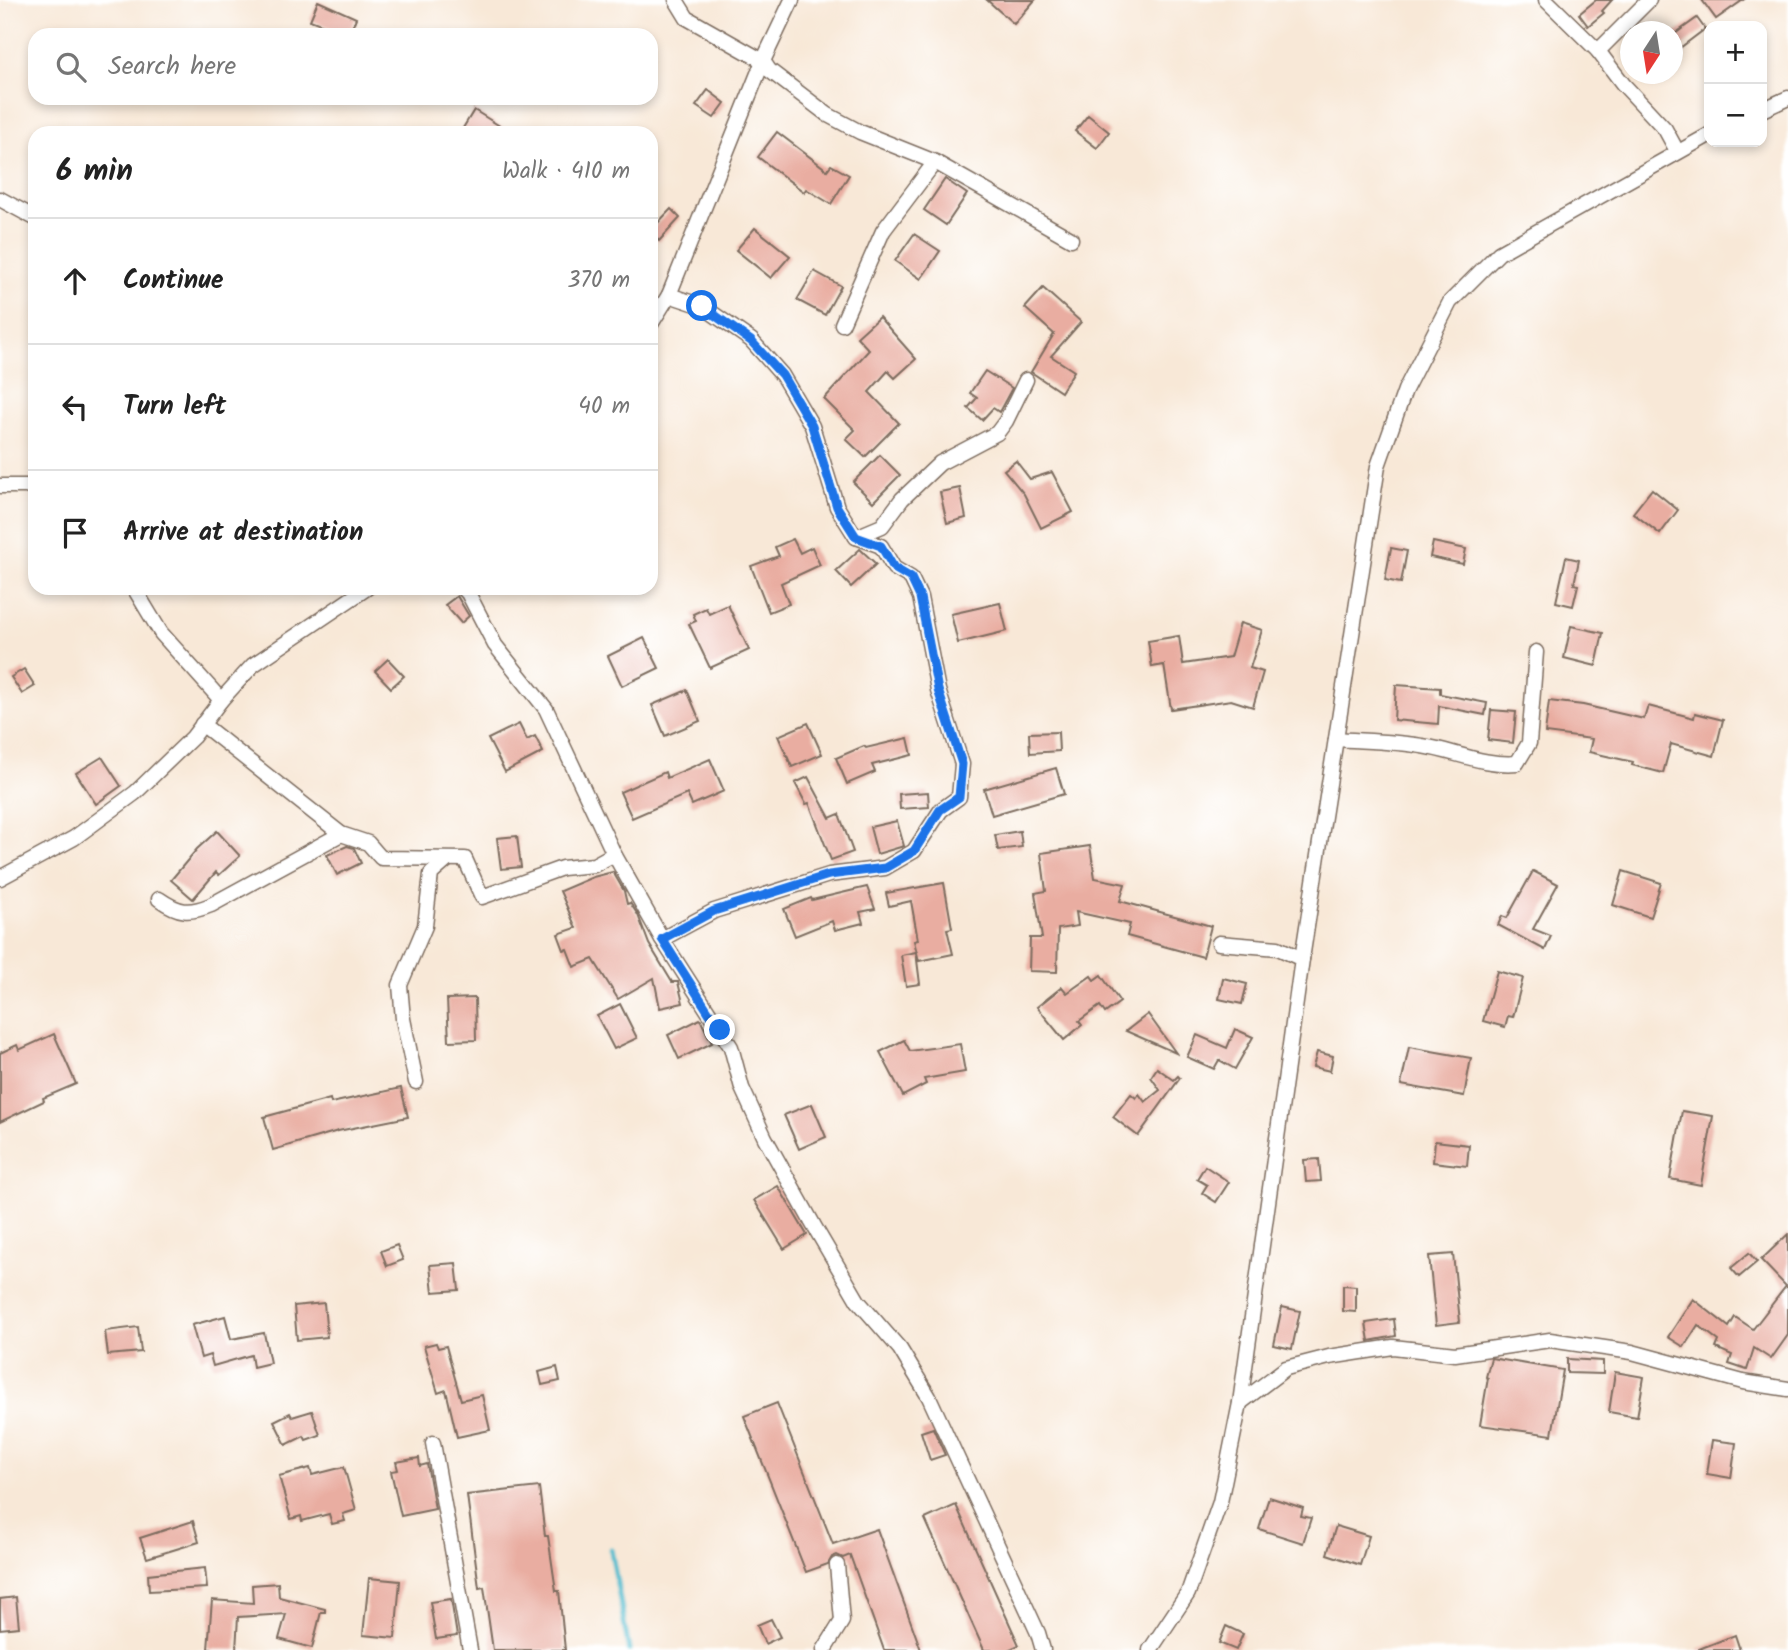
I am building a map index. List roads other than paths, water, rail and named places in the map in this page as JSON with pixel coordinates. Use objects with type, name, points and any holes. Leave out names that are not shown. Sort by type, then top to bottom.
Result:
[{"type":"street","points":[[676,0],[687,18],[763,61],[769,70],[828,115],[860,132],[935,162],[1071,239]]},
{"type":"street","points":[[684,0],[687,18]]},
{"type":"street","points":[[658,313],[669,295],[763,61],[792,0]]},
{"type":"street","points":[[1546,0],[1598,51],[1623,84],[1665,129],[1677,151]]},
{"type":"street","points":[[1598,51],[1649,0]]},
{"type":"street","points":[[1767,108],[1788,98]]},
{"type":"street","points":[[1150,1650],[1188,1593],[1220,1502],[1240,1404],[1302,959],[1378,466],[1405,390],[1450,302],[1499,253],[1704,138]]},
{"type":"street","points":[[842,324],[883,231],[935,162]]},
{"type":"street","points":[[0,199],[28,214]]},
{"type":"street","points":[[662,939],[714,911],[829,875],[885,868],[914,851],[940,810],[959,797],[962,764],[938,690],[920,597],[911,578],[894,568],[881,546],[856,537],[837,507],[812,426],[782,375],[751,341],[702,306],[669,295]]},
{"type":"street","points":[[856,537],[882,526],[902,499],[940,463],[997,433],[1006,421],[1026,380]]},
{"type":"street","points":[[0,486],[28,487]]},
{"type":"street","points":[[138,595],[161,633],[221,700]]},
{"type":"street","points":[[0,878],[74,838],[135,793],[193,737],[221,700],[253,665],[357,595]]},
{"type":"street","points":[[469,595],[495,645],[545,709],[614,854],[662,939],[730,1047],[742,1088],[765,1139],[814,1226],[858,1301],[900,1349],[929,1397],[1033,1621],[1043,1650]]},
{"type":"street","points":[[1336,739],[1423,746],[1499,765],[1517,762],[1529,743],[1536,652]]},
{"type":"street","points":[[202,724],[341,834],[368,843],[381,858],[465,859],[482,897],[562,868],[594,865],[614,854]]},
{"type":"street","points":[[159,900],[172,908],[193,912],[211,905],[341,834]]},
{"type":"street","points":[[416,1082],[403,1019],[400,985],[425,926],[431,874],[447,860]]},
{"type":"street","points":[[1219,943],[1278,948],[1302,959]]},
{"type":"street","points":[[1240,1404],[1286,1368],[1329,1357],[1393,1347],[1455,1354],[1550,1339],[1632,1352],[1743,1382],[1788,1389]]},
{"type":"street","points":[[433,1443],[470,1650]]},
{"type":"street","points":[[824,1650],[842,1621],[837,1564]]},
{"type":"waterway","points":[[611,1550],[629,1650]]}]
